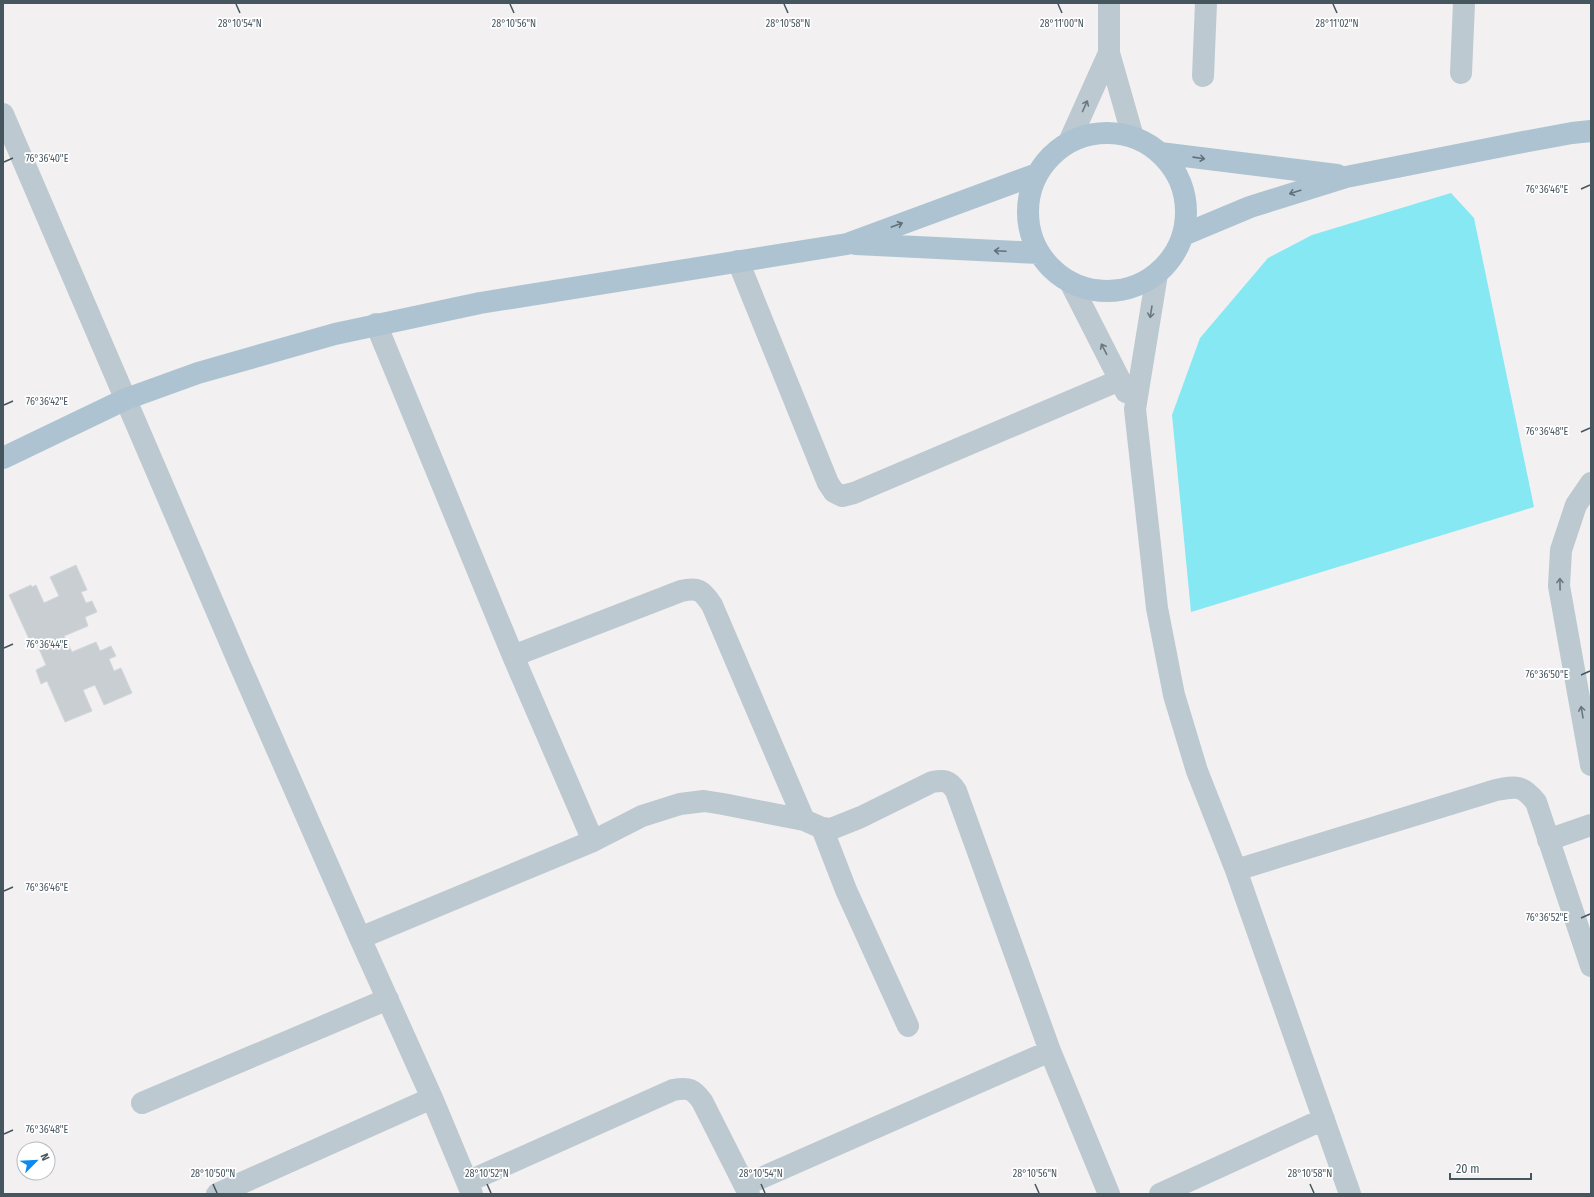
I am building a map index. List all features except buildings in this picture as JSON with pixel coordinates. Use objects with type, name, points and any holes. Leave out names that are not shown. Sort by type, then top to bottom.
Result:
[{"type":"main road","points":[[1183,235],[1250,207],[1346,177],[1523,142],[1591,131]]},
{"type":"main road","points":[[1111,132],[1133,137],[1147,143],[1160,153],[1174,170],[1183,190],[1186,213],[1183,235],[1173,256],[1157,274],[1137,286],[1115,291],[1092,290],[1070,282],[1053,270],[1039,253],[1029,227],[1028,200],[1038,174],[1051,155],[1069,142],[1089,134],[1111,132]]},
{"type":"main road","points":[[1160,153],[1242,165],[1346,177]]},
{"type":"main road","points":[[3,458],[126,399],[198,373],[335,334],[376,324],[480,303],[847,244],[1038,174]]},
{"type":"main road","points":[[847,244],[1039,253]]},
{"type":"street","points":[[1109,3],[1109,53],[1133,137]]},
{"type":"street","points":[[1203,76],[1206,3]]},
{"type":"street","points":[[1461,73],[1464,3]]},
{"type":"street","points":[[1069,142],[1109,53]]},
{"type":"street","points":[[3,114],[470,1188],[673,1090],[686,1088],[695,1092],[702,1102],[747,1189],[1050,1051]]},
{"type":"street","points":[[738,261],[828,483],[834,492],[842,496],[854,493],[1120,380]]},
{"type":"street","points":[[1157,274],[1134,409],[1157,608],[1174,695],[1197,771],[1236,870],[1350,1194]]},
{"type":"street","points":[[1070,282],[1134,409]]},
{"type":"street","points":[[376,324],[513,656],[593,841]]},
{"type":"street","points":[[1591,483],[1576,505],[1561,550],[1559,586],[1591,765]]},
{"type":"street","points":[[513,656],[681,591],[693,588],[703,592],[712,605],[908,1026]]},
{"type":"street","points":[[360,938],[593,841],[642,816],[680,804],[704,801],[723,804],[831,829],[932,782],[944,780],[950,783],[956,791],[1050,1051],[1109,1194]]},
{"type":"street","points":[[1236,870],[1488,792],[1512,787],[1527,790],[1536,802],[1591,966]]},
{"type":"street","points":[[1548,840],[1591,825]]},
{"type":"street","points":[[142,1103],[388,999]]},
{"type":"street","points":[[217,1194],[432,1098]]},
{"type":"street","points":[[1160,1194],[1324,1119]]},
{"type":"water","points":[[1451,193],[1474,218],[1534,507],[1191,612],[1172,415],[1200,338],[1268,258],[1312,235]]}]
